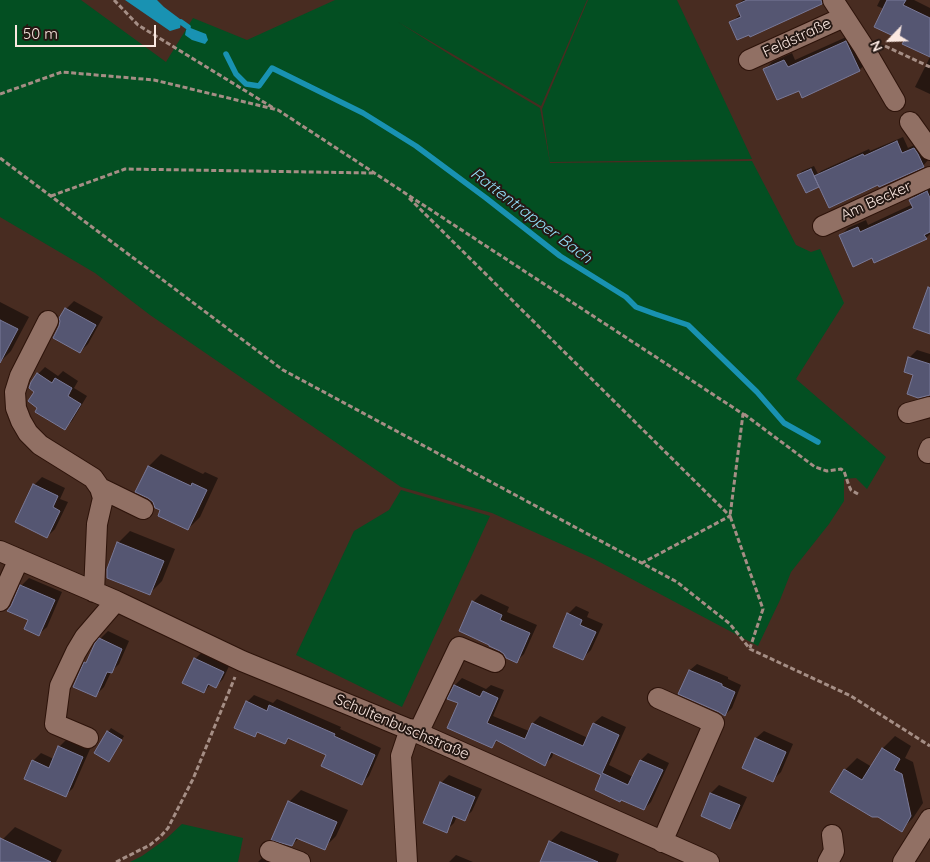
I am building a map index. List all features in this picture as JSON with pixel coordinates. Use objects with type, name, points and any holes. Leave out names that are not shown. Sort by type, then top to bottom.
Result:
[{"type":"street","name":"Feldstraße","points":[[749,60],[838,8],[895,101]]},
{"type":"street","points":[[910,122],[928,142]]},
{"type":"street","name":"Am Becker","points":[[823,226],[930,177]]},
{"type":"street","points":[[48,321],[20,376],[15,392],[16,408],[21,422],[28,433],[40,445],[93,478],[102,493],[143,509]]},
{"type":"street","points":[[908,413],[930,407]]},
{"type":"street","points":[[94,592],[97,524],[102,493]]},
{"type":"street","name":"Schultenbuschstraße","points":[[0,551],[116,601],[242,661],[414,731],[709,862]]},
{"type":"street","points":[[0,601],[19,559]]},
{"type":"street","points":[[88,738],[55,724],[60,686],[85,637],[116,601]]},
{"type":"street","points":[[407,862],[402,756],[459,647],[495,662]]},
{"type":"street","points":[[658,698],[714,723],[662,842]]},
{"type":"street","points":[[903,862],[930,819]]},
{"type":"street","points":[[828,862],[834,851],[832,835]]},
{"type":"street","points":[[270,851],[300,862]]},
{"type":"path","points":[[114,0],[138,25],[278,110],[743,414],[815,467],[827,471],[841,469],[844,471],[848,486],[858,494]]},
{"type":"path","points":[[863,46],[873,40],[930,67]]},
{"type":"path","points":[[0,94],[62,72],[154,80],[278,110]]},
{"type":"path","points":[[0,158],[283,370],[677,582],[730,624],[750,649],[851,696],[930,746]]},
{"type":"path","points":[[51,196],[125,169],[373,173]]},
{"type":"path","points":[[403,192],[730,516],[763,609],[750,649]]},
{"type":"path","points":[[730,516],[743,414]]},
{"type":"path","points":[[642,563],[730,516]]},
{"type":"path","points":[[116,862],[150,845],[168,828],[193,779],[242,661]]},
{"type":"green space","points":[[0,0],[81,0],[166,62],[193,18],[247,40],[335,0],[587,0],[541,106],[398,22],[540,108],[550,163],[752,161],[796,245],[811,252],[820,249],[844,303],[796,379],[886,457],[867,489],[856,478],[844,479],[844,501],[829,524],[791,572],[758,646],[594,559],[492,513],[401,487],[150,315],[95,273],[0,217]]},
{"type":"green space","points":[[588,0],[677,0],[752,159],[550,162],[542,109]]},
{"type":"green space","points":[[401,490],[490,516],[402,707],[296,655],[354,531],[389,510]]},
{"type":"green space","points":[[182,824],[243,838],[238,862],[130,862],[166,839]]},
{"type":"water","points":[[125,0],[157,0],[180,19],[180,28],[170,31]]},
{"type":"water","points":[[188,27],[206,34],[208,40],[205,44],[192,40],[185,35]]},
{"type":"building","points":[[747,0],[821,0],[822,4],[750,37],[749,35],[737,40],[729,22],[741,17],[736,5]]},
{"type":"building","points":[[887,0],[906,0],[903,5],[930,18],[930,57],[902,44],[904,41],[874,27]]},
{"type":"building","points":[[846,41],[860,71],[802,98],[799,91],[777,100],[763,69],[784,60],[788,67]]},
{"type":"building","points":[[897,141],[902,153],[914,148],[924,167],[879,187],[878,185],[829,208],[814,176]]},
{"type":"building","points":[[811,169],[819,187],[806,193],[797,175]]},
{"type":"building","points":[[927,191],[930,198],[930,232],[924,235],[927,239],[874,263],[872,258],[853,267],[839,235],[858,227],[860,232],[913,208],[909,200]]},
{"type":"building","points":[[928,287],[930,288],[930,334],[913,328]]},
{"type":"building","points":[[65,308],[96,325],[80,353],[53,338],[59,326],[59,318]]},
{"type":"building","points":[[0,320],[18,329],[0,363]]},
{"type":"building","points":[[908,357],[930,364],[930,395],[918,398],[907,394],[913,375],[904,372]]},
{"type":"building","points":[[37,373],[52,383],[55,378],[72,388],[68,396],[81,404],[65,430],[35,412],[37,408],[28,401],[34,392],[29,388]]},
{"type":"building","points":[[148,466],[191,486],[192,483],[207,490],[188,530],[158,516],[160,510],[155,508],[153,502],[135,492]]},
{"type":"building","points":[[33,484],[58,496],[53,507],[60,511],[47,538],[15,522]]},
{"type":"building","points":[[117,542],[164,561],[150,595],[107,578],[107,569]]},
{"type":"building","points":[[20,585],[55,600],[39,636],[24,629],[28,620],[7,611]]},
{"type":"building","points":[[472,601],[502,615],[500,620],[530,633],[517,663],[506,658],[500,651],[459,631]]},
{"type":"building","points":[[567,613],[582,620],[580,625],[596,632],[583,660],[553,647]]},
{"type":"building","points":[[99,638],[122,649],[112,673],[107,672],[96,697],[73,687],[84,662],[86,663]]},
{"type":"building","points":[[194,658],[224,672],[216,688],[208,684],[204,693],[182,683]]},
{"type":"building","points":[[689,670],[722,684],[722,686],[735,692],[725,716],[678,694]]},
{"type":"building","points":[[454,685],[480,697],[483,691],[498,698],[487,723],[525,739],[532,723],[583,746],[593,723],[619,735],[602,773],[628,785],[640,760],[663,770],[644,810],[621,800],[620,802],[595,790],[601,775],[551,752],[545,766],[496,740],[492,748],[447,728],[458,703],[447,699]]},
{"type":"building","points":[[246,701],[267,711],[269,705],[335,734],[334,736],[375,755],[362,785],[321,766],[326,755],[288,738],[285,744],[257,732],[255,737],[234,728]]},
{"type":"building","points":[[107,731],[122,740],[109,762],[94,753]]},
{"type":"building","points":[[755,738],[786,752],[773,782],[742,768]]},
{"type":"building","points":[[58,746],[83,757],[66,797],[24,779],[32,760],[49,768]]},
{"type":"building","points":[[882,748],[900,759],[894,770],[902,774],[911,816],[902,832],[830,792],[844,769],[862,780]]},
{"type":"building","points":[[440,782],[475,797],[465,821],[453,816],[447,833],[423,823]]},
{"type":"building","points":[[710,793],[740,805],[730,829],[701,816]]},
{"type":"building","points":[[288,801],[337,822],[325,850],[296,838],[292,846],[271,840]]},
{"type":"building","points":[[0,838],[51,862],[0,862]]},
{"type":"building","points":[[549,841],[598,862],[540,862]]},
{"type":"waterway","name":"Rattentrapper Bach","points":[[181,22],[188,27]]},
{"type":"waterway","name":"Rattentrapper Bach","points":[[226,54],[236,74],[246,84],[259,86],[272,68],[363,113],[416,146],[560,256],[626,297],[636,307],[688,325],[757,392],[784,423],[818,442]]}]
